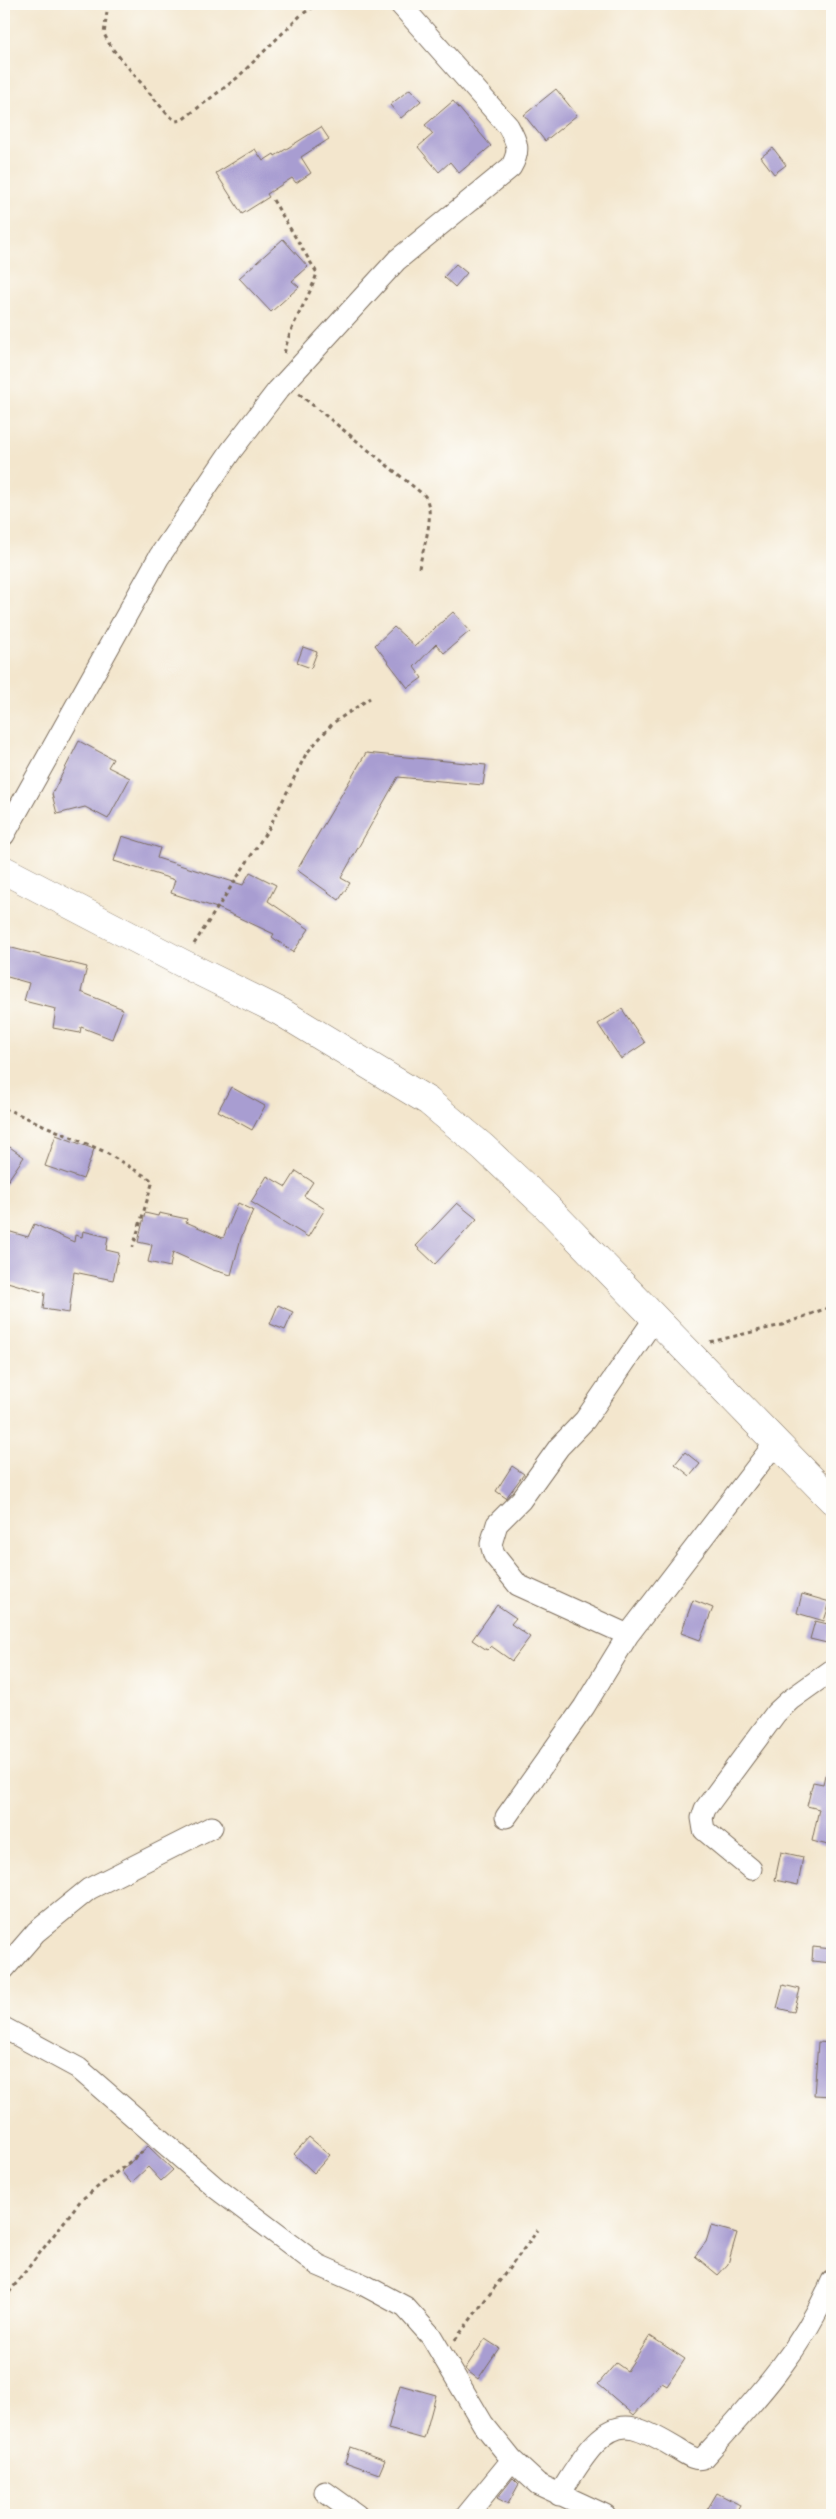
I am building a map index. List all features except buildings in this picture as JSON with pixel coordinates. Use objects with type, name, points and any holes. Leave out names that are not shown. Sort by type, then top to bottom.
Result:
[{"type":"main road","points":[[4,870],[182,963],[281,1012],[428,1100],[483,1147],[546,1206],[832,1500]]},
{"type":"street","points":[[4,835],[159,557],[231,451],[282,386],[397,260],[511,166],[517,156],[517,143],[508,126],[400,4]]},
{"type":"street","points":[[628,1635],[518,1584],[494,1555],[491,1544],[497,1524],[521,1500],[559,1447],[585,1420],[655,1318]]},
{"type":"street","points":[[506,1817],[584,1708],[628,1635],[776,1442]]},
{"type":"street","points":[[751,1870],[704,1830],[702,1818],[705,1808],[776,1713],[790,1700],[832,1670]]},
{"type":"street","points":[[4,1969],[36,1932],[89,1889],[212,1827]]},
{"type":"street","points":[[4,2028],[78,2068],[158,2140],[216,2188],[318,2266],[372,2289],[405,2307],[421,2322],[483,2424],[512,2460],[538,2484],[605,2515]]},
{"type":"street","points":[[559,2495],[597,2441],[608,2431],[620,2427],[632,2427],[641,2430],[686,2454],[699,2459],[703,2458],[774,2379],[817,2314],[832,2281]]},
{"type":"street","points":[[467,2515],[512,2460]]},
{"type":"street","points":[[326,2492],[357,2515]]},
{"type":"path","points":[[108,4],[104,34],[111,47],[167,114],[176,121],[182,120],[237,78],[301,15],[318,4]]},
{"type":"path","points":[[273,200],[317,273],[312,287],[287,336],[282,386],[425,496],[429,503],[429,518],[419,568]]},
{"type":"path","points":[[182,963],[269,828],[306,754],[333,723],[370,698]]},
{"type":"path","points":[[4,1108],[104,1152],[150,1179],[152,1184],[133,1247]]},
{"type":"path","points":[[686,1348],[782,1325],[832,1306]]},
{"type":"path","points":[[4,2299],[81,2200],[158,2140]]},
{"type":"path","points":[[443,2357],[538,2230]]}]
